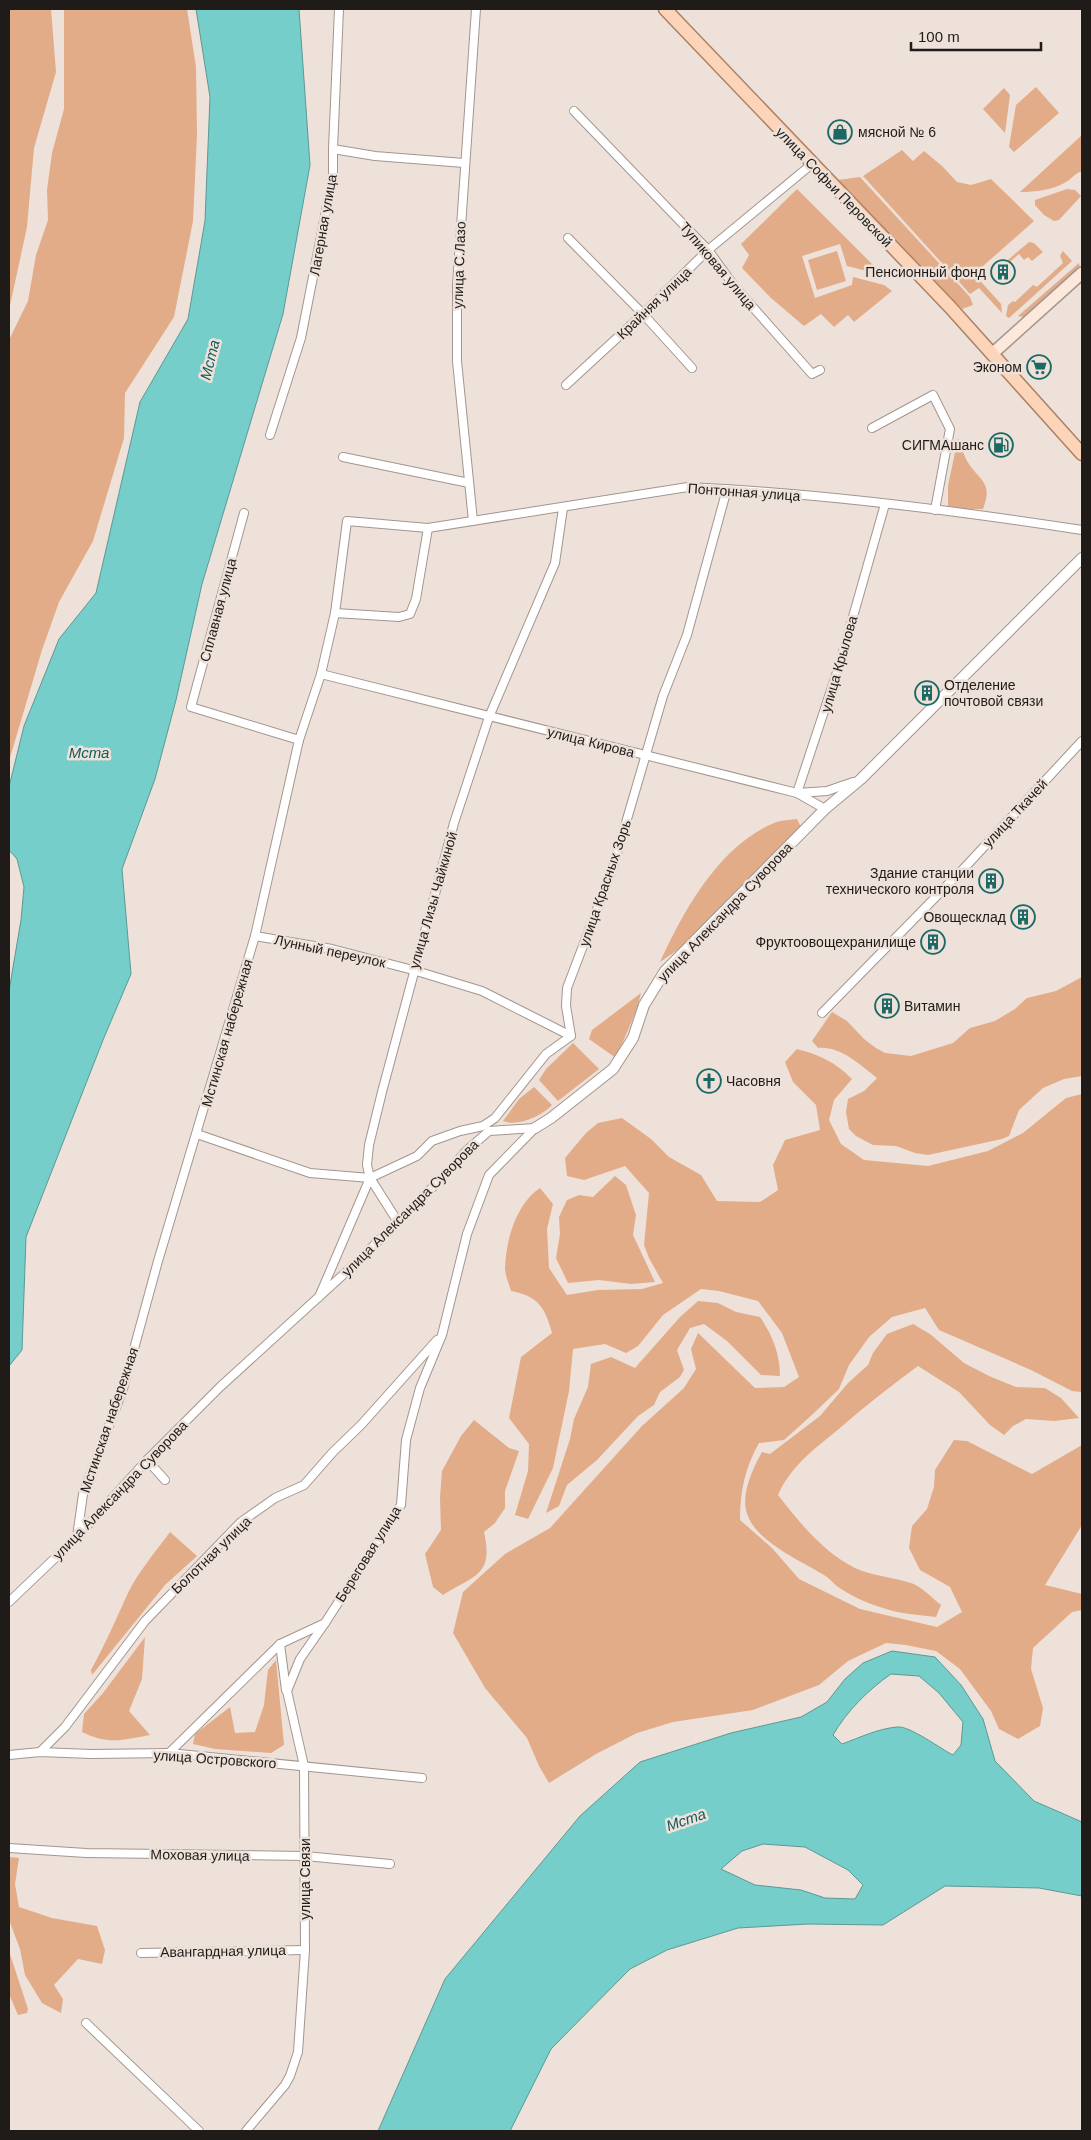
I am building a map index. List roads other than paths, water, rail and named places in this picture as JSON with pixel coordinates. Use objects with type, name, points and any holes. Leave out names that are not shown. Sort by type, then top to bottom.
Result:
[{"type":"main road","name":"улица Софьи Перовской","points":[[665,9],[944,301],[1082,454]]},
{"type":"main road","points":[[992,354],[1082,273]]},
{"type":"street","name":"Лагерная улица","points":[[270,434],[301,338],[334,175],[333,148],[339,9]]},
{"type":"street","name":"улица С.Лазо","points":[[473,521],[457,361],[457,285],[476,9]]},
{"type":"street","name":"Тупиковая улица","points":[[574,111],[708,250],[735,287],[812,374],[820,370]]},
{"type":"street","points":[[333,148],[375,156],[464,163]]},
{"type":"street","name":"Крайняя улица","points":[[566,385],[643,314],[708,250],[812,164]]},
{"type":"street","points":[[568,238],[643,314],[692,368]]},
{"type":"street","points":[[872,428],[933,395],[950,429],[936,510]]},
{"type":"street","points":[[343,457],[469,482]]},
{"type":"street","name":"Понтонная улица","points":[[347,521],[428,528],[563,508],[645,492],[688,487],[885,504],[994,516],[1082,530]]},
{"type":"street","name":"улица Красных Зорь","points":[[571,1036],[566,1006],[567,988],[613,867],[663,696],[688,635],[728,489]]},
{"type":"street","name":"улица Крылова","points":[[798,793],[839,666],[885,504]]},
{"type":"street","name":"улица Лизы Чайкиной","points":[[319,1297],[370,1178],[367,1165],[369,1145],[413,970],[454,823],[488,717],[555,563],[563,508]]},
{"type":"street","name":"Сплавная улица","points":[[244,513],[191,707],[299,740]]},
{"type":"street","name":"Мстинская набережная","points":[[77,1537],[83,1494],[123,1389],[158,1262],[255,936],[299,740],[321,674],[335,613],[347,521]]},
{"type":"street","points":[[335,613],[399,617],[410,614],[416,599],[428,528]]},
{"type":"street","name":"улица Александра Суворова","points":[[9,1602],[77,1537],[147,1460],[220,1387],[398,1222],[466,1151],[489,1131],[535,1128],[551,1118],[613,1069],[632,1038],[644,1005],[665,972],[825,809],[861,779],[1082,558]]},
{"type":"street","name":"улица Кирова","points":[[321,674],[798,793],[827,791],[861,779]]},
{"type":"street","name":"улица Ткачей","points":[[822,1014],[955,877],[1082,741]]},
{"type":"street","points":[[798,793],[825,809]]},
{"type":"street","name":"Лунный переулок","points":[[255,936],[332,949],[413,970],[482,992],[571,1036]]},
{"type":"street","points":[[197,1134],[310,1173],[370,1178],[417,1156],[432,1142],[460,1131],[483,1126],[495,1118],[546,1054],[571,1036]]},
{"type":"street","name":"Береговая улица","points":[[325,1623],[401,1505],[406,1440],[420,1388],[442,1335],[467,1234],[489,1175],[535,1128]]},
{"type":"street","points":[[370,1178],[398,1222]]},
{"type":"street","name":"Болотная улица","points":[[40,1752],[65,1727],[145,1620],[241,1522],[276,1498],[304,1485],[442,1335]]},
{"type":"street","points":[[147,1460],[165,1480]]},
{"type":"street","points":[[169,1753],[280,1644],[325,1623]]},
{"type":"street","points":[[287,1692],[300,1659],[325,1623]]},
{"type":"street","name":"улица Связи","points":[[246,2131],[285,2085],[295,2065],[300,2033],[306,1950],[304,1766],[287,1692],[280,1644]]},
{"type":"street","name":"улица Островского","points":[[9,1755],[40,1752],[90,1754],[169,1753],[422,1778]]},
{"type":"street","name":"Моховая улица","points":[[9,1848],[86,1853],[305,1856],[390,1864]]},
{"type":"street","name":"Авангардная улица","points":[[141,1953],[306,1950]]},
{"type":"street","points":[[86,2023],[199,2131]]},
{"type":"water","name":"Мста","points":[[196,9],[299,9],[310,165],[283,314],[202,584],[176,700],[155,779],[122,869],[131,974],[103,1040],[26,1237],[22,1350],[9,1366],[9,991],[21,920],[24,887],[17,859],[9,850],[9,787],[24,726],[59,639],[96,593],[140,402],[188,319],[205,221],[210,97]]},
{"type":"water","name":"Мста","points":[[892,1651],[935,1657],[961,1685],[983,1719],[995,1761],[1034,1801],[1082,1822],[1082,1896],[1039,1888],[945,1886],[883,1925],[808,1924],[738,1928],[667,1950],[630,1969],[551,2049],[510,2131],[378,2131],[445,1979],[580,1816],[640,1762],[731,1733],[801,1717],[827,1702],[845,1679],[863,1663]],"holes":[[[891,1674],[919,1676],[939,1693],[963,1722],[961,1745],[953,1755],[918,1734],[898,1727],[884,1729],[842,1744],[833,1735],[859,1702]],[[763,1844],[805,1847],[848,1870],[863,1885],[855,1899],[825,1898],[801,1890],[755,1885],[721,1869],[742,1851]]]},
{"type":"place","name":"мясной № 6","points":[[840,132]]},
{"type":"place","name":"Пенсионный фонд","points":[[1003,272]]},
{"type":"place","name":"Эконом","points":[[1039,367]]},
{"type":"place","name":"СИГМАшанс","points":[[1001,445]]},
{"type":"place","name":"Отделение почтовой связи","points":[[927,693]]},
{"type":"place","name":"Здание станции технического контроля","points":[[991,881]]},
{"type":"place","name":"Овощесклад","points":[[1023,917]]},
{"type":"place","name":"Фруктоовощехранилище","points":[[933,942]]},
{"type":"place","name":"Витамин","points":[[887,1006]]},
{"type":"place","name":"Часовня","points":[[709,1081]]}]
